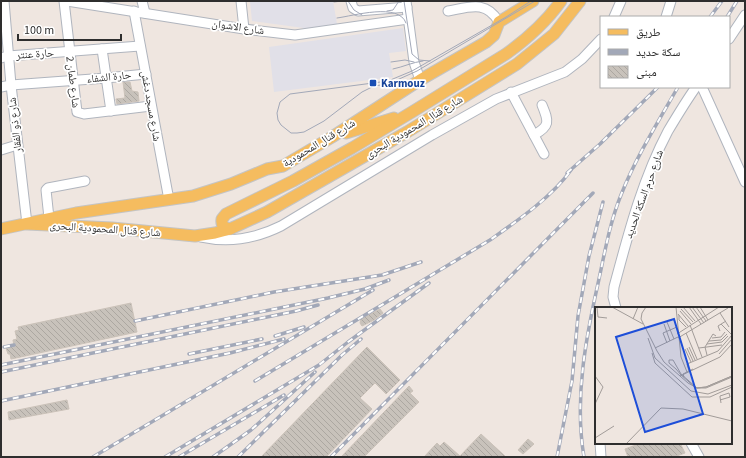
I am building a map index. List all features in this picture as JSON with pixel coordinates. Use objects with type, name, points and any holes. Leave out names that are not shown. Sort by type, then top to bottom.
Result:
[{"type":"main road","name":"شارع قنال المحمودية","points":[[1,229],[49,218],[193,196],[266,169],[284,166],[420,80],[486,42],[494,35],[499,22],[533,1]]},
{"type":"main road","name":"شارع قنال المحمودية البحرى","points":[[230,229],[224,227],[222,222],[223,216],[293,181],[412,112],[519,44],[539,27],[561,1]]},
{"type":"main road","name":"شارع قنال المحمودية البحرى","points":[[27,224],[112,228],[195,236],[215,234],[230,229],[266,212],[400,136],[505,72],[530,55],[554,34],[580,1]]},
{"type":"main road","points":[[332,137],[412,112]]},
{"type":"street","name":"شارع ذو الفقار","points":[[4,1],[5,57],[10,85],[27,224]]},
{"type":"street","name":"شارع الاشوان","points":[[66,1],[110,4],[134,11],[244,29],[302,35],[408,19]]},
{"type":"street","name":"شارع طمان 2","points":[[66,1],[72,81],[76,112],[84,114],[151,106]]},
{"type":"street","points":[[142,1],[145,12]]},
{"type":"street","points":[[241,1],[244,29]]},
{"type":"street","points":[[351,1],[353,8],[361,11],[406,4],[414,62],[420,80]]},
{"type":"street","points":[[614,16],[621,1]]},
{"type":"street","points":[[666,16],[671,1]]},
{"type":"street","points":[[448,11],[480,6],[490,11],[499,22]]},
{"type":"street","name":"شارع مسجد دغش","points":[[134,11],[169,200]]},
{"type":"street","points":[[361,11],[363,26]]},
{"type":"street","points":[[730,38],[745,15]]},
{"type":"street","points":[[195,236],[218,240],[251,238],[292,221],[432,135],[496,99],[565,72],[582,59],[600,39]]},
{"type":"street","name":"حارة عنتر","points":[[5,57],[140,46]]},
{"type":"street","points":[[102,49],[111,111]]},
{"type":"street","name":"حارة الشفاء","points":[[1,87],[146,74]]},
{"type":"street","name":"شارع حرم السكة الحديد","points":[[616,307],[613,297],[614,287],[637,206],[668,132],[695,88]]},
{"type":"street","points":[[702,88],[745,182]]},
{"type":"street","points":[[511,92],[544,154]]},
{"type":"street","points":[[534,135],[544,129],[547,125],[548,119],[542,105]]},
{"type":"street","points":[[1,150],[17,146]]},
{"type":"street","points":[[49,218],[46,190],[48,188],[85,181]]},
{"type":"street","points":[[600,444],[601,457]]},
{"type":"street","points":[[692,444],[699,457]]},
{"type":"shaded area","points":[[250,1],[333,1],[337,24],[311,29],[252,21]]},
{"type":"shaded area","points":[[403,28],[406,51],[389,53],[393,77],[274,92],[269,47]]},
{"type":"building","points":[[123,82],[130,82],[132,91],[138,92],[139,101],[117,104],[116,99],[125,98]]},
{"type":"building","points":[[131,303],[137,332],[11,359],[10,354],[8,354],[6,348],[14,346],[13,340],[17,339],[15,331],[19,330],[18,327]]},
{"type":"building","points":[[380,309],[383,313],[374,320],[362,326],[360,323],[361,319]]},
{"type":"building","points":[[367,347],[400,380],[386,394],[375,383],[360,398],[372,409],[326,457],[261,457]]},
{"type":"building","points":[[409,386],[413,391],[410,393],[419,402],[364,457],[341,457]]},
{"type":"building","points":[[67,400],[69,409],[9,420],[8,412]]},
{"type":"building","points":[[481,434],[506,457],[424,457],[437,443],[440,446],[444,442],[460,456]]},
{"type":"building","points":[[528,439],[534,444],[523,454],[518,450]]},
{"type":"building","points":[[638,444],[680,444],[685,453],[674,457],[628,457],[625,449]]},
{"type":"tram line","points":[[334,2],[342,1]]},
{"type":"tram line","points":[[348,1],[354,10],[362,15]]},
{"type":"tram line","points":[[387,11],[393,10],[399,1]]},
{"type":"tram line","points":[[404,1],[412,54],[419,60],[430,61]]},
{"type":"tram line","points":[[531,1],[412,71],[388,81],[290,94],[280,102],[277,113],[278,120],[281,125],[291,133],[304,132],[324,121],[362,92],[374,86],[388,84],[417,71],[535,1]]},
{"type":"tram line","points":[[337,18],[364,13],[385,12],[395,13],[402,17],[406,23]]},
{"type":"tram line","points":[[391,62],[405,60],[414,62]]},
{"type":"tram line","points":[[393,69],[423,61]]},
{"type":"railway","points":[[711,16],[722,1]]},
{"type":"railway","points":[[728,16],[737,1]]},
{"type":"railway","points":[[567,173],[600,144],[657,88]]},
{"type":"railway","points":[[584,457],[580,412],[583,368],[590,323],[611,226],[617,205],[633,167],[677,88]]},
{"type":"railway","points":[[255,381],[490,240],[544,199],[571,170]]},
{"type":"railway","points":[[331,457],[593,193]]},
{"type":"railway","points":[[557,457],[572,381],[578,316],[589,256],[603,202]]},
{"type":"railway","points":[[135,321],[274,292],[382,275],[421,262]]},
{"type":"railway","points":[[1,365],[328,298],[365,289],[389,280]]},
{"type":"railway","points":[[165,457],[319,365],[429,283]]},
{"type":"railway","points":[[93,457],[373,290]]},
{"type":"railway","points":[[1,372],[296,311],[318,305]]},
{"type":"railway","points":[[275,336],[304,327]]},
{"type":"railway","points":[[189,354],[262,339]]},
{"type":"railway","points":[[1,401],[230,353],[284,339]]},
{"type":"railway","points":[[238,457],[342,355],[361,339]]},
{"type":"railway","points":[[4,347],[14,345]]},
{"type":"railway","points":[[213,457],[251,430],[315,372]]},
{"type":"railway","points":[[179,457],[284,395]]},
{"type":"place","name":"Karmouz","points":[[373,83]]}]
